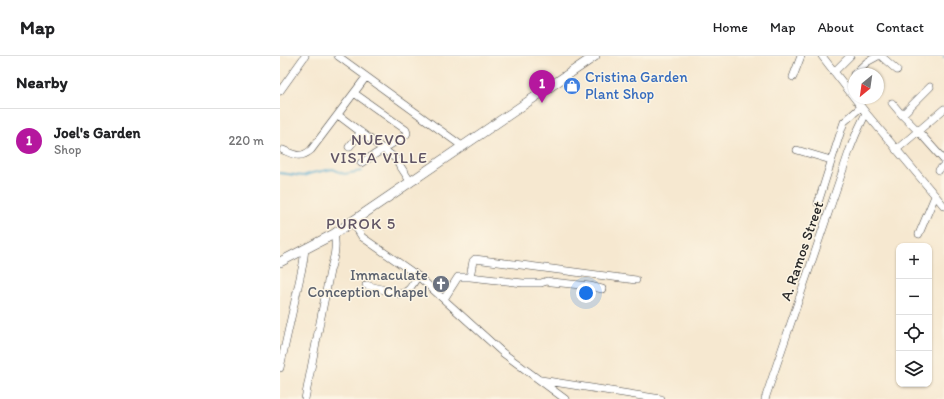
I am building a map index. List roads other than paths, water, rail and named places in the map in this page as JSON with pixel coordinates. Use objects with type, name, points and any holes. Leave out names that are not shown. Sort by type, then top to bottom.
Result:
[{"type":"main road","points":[[280,262],[334,234],[595,56]]},
{"type":"street","points":[[280,91],[305,56]]},
{"type":"street","points":[[338,56],[462,146]]},
{"type":"street","points":[[793,77],[800,56]]},
{"type":"street","points":[[822,56],[861,107],[944,206]]},
{"type":"street","points":[[834,72],[850,56]]},
{"type":"street","points":[[860,68],[867,62],[878,56]]},
{"type":"street","points":[[881,56],[897,70]]},
{"type":"street","points":[[283,150],[301,156],[311,150],[366,77]]},
{"type":"street","points":[[844,85],[848,81]]},
{"type":"street","points":[[902,116],[930,87]]},
{"type":"street","points":[[354,93],[406,130],[407,133],[385,150],[361,163]]},
{"type":"street","points":[[892,103],[902,116],[918,131],[944,160]]},
{"type":"street","points":[[818,203],[844,122],[861,107]]},
{"type":"street","points":[[896,150],[944,109]]},
{"type":"street","name":"A. Ramos Street","points":[[766,399],[852,144],[866,113]]},
{"type":"street","points":[[338,114],[395,158],[410,181]]},
{"type":"street","points":[[350,147],[361,132]]},
{"type":"street","points":[[797,150],[832,160]]},
{"type":"street","points":[[919,234],[936,196]]},
{"type":"street","points":[[352,221],[362,236],[418,276],[503,353],[565,399]]},
{"type":"street","points":[[305,399],[335,252],[336,245],[334,234]]},
{"type":"street","points":[[280,368],[304,264],[305,248]]},
{"type":"street","points":[[470,277],[473,261],[475,259],[636,280]]},
{"type":"street","points":[[366,286],[400,294],[406,291],[418,276]]},
{"type":"street","points":[[444,300],[458,277],[523,283],[541,283],[547,281],[590,286],[602,289]]},
{"type":"street","points":[[538,379],[661,399]]},
{"type":"waterway","points":[[280,173],[303,176],[333,169],[344,174],[362,171]]},
{"type":"place","name":"Cristina Garden Plant Shop","points":[[572,86]]},
{"type":"place","name":"Joel's Garden","points":[[542,103]]},
{"type":"place","name":"Immaculate Conception Chapel","points":[[441,284]]},
{"type":"district","name":"NUEVO VISTA VILLE","points":[[379,148]]},
{"type":"district","name":"PUROK 5","points":[[361,223]]}]
